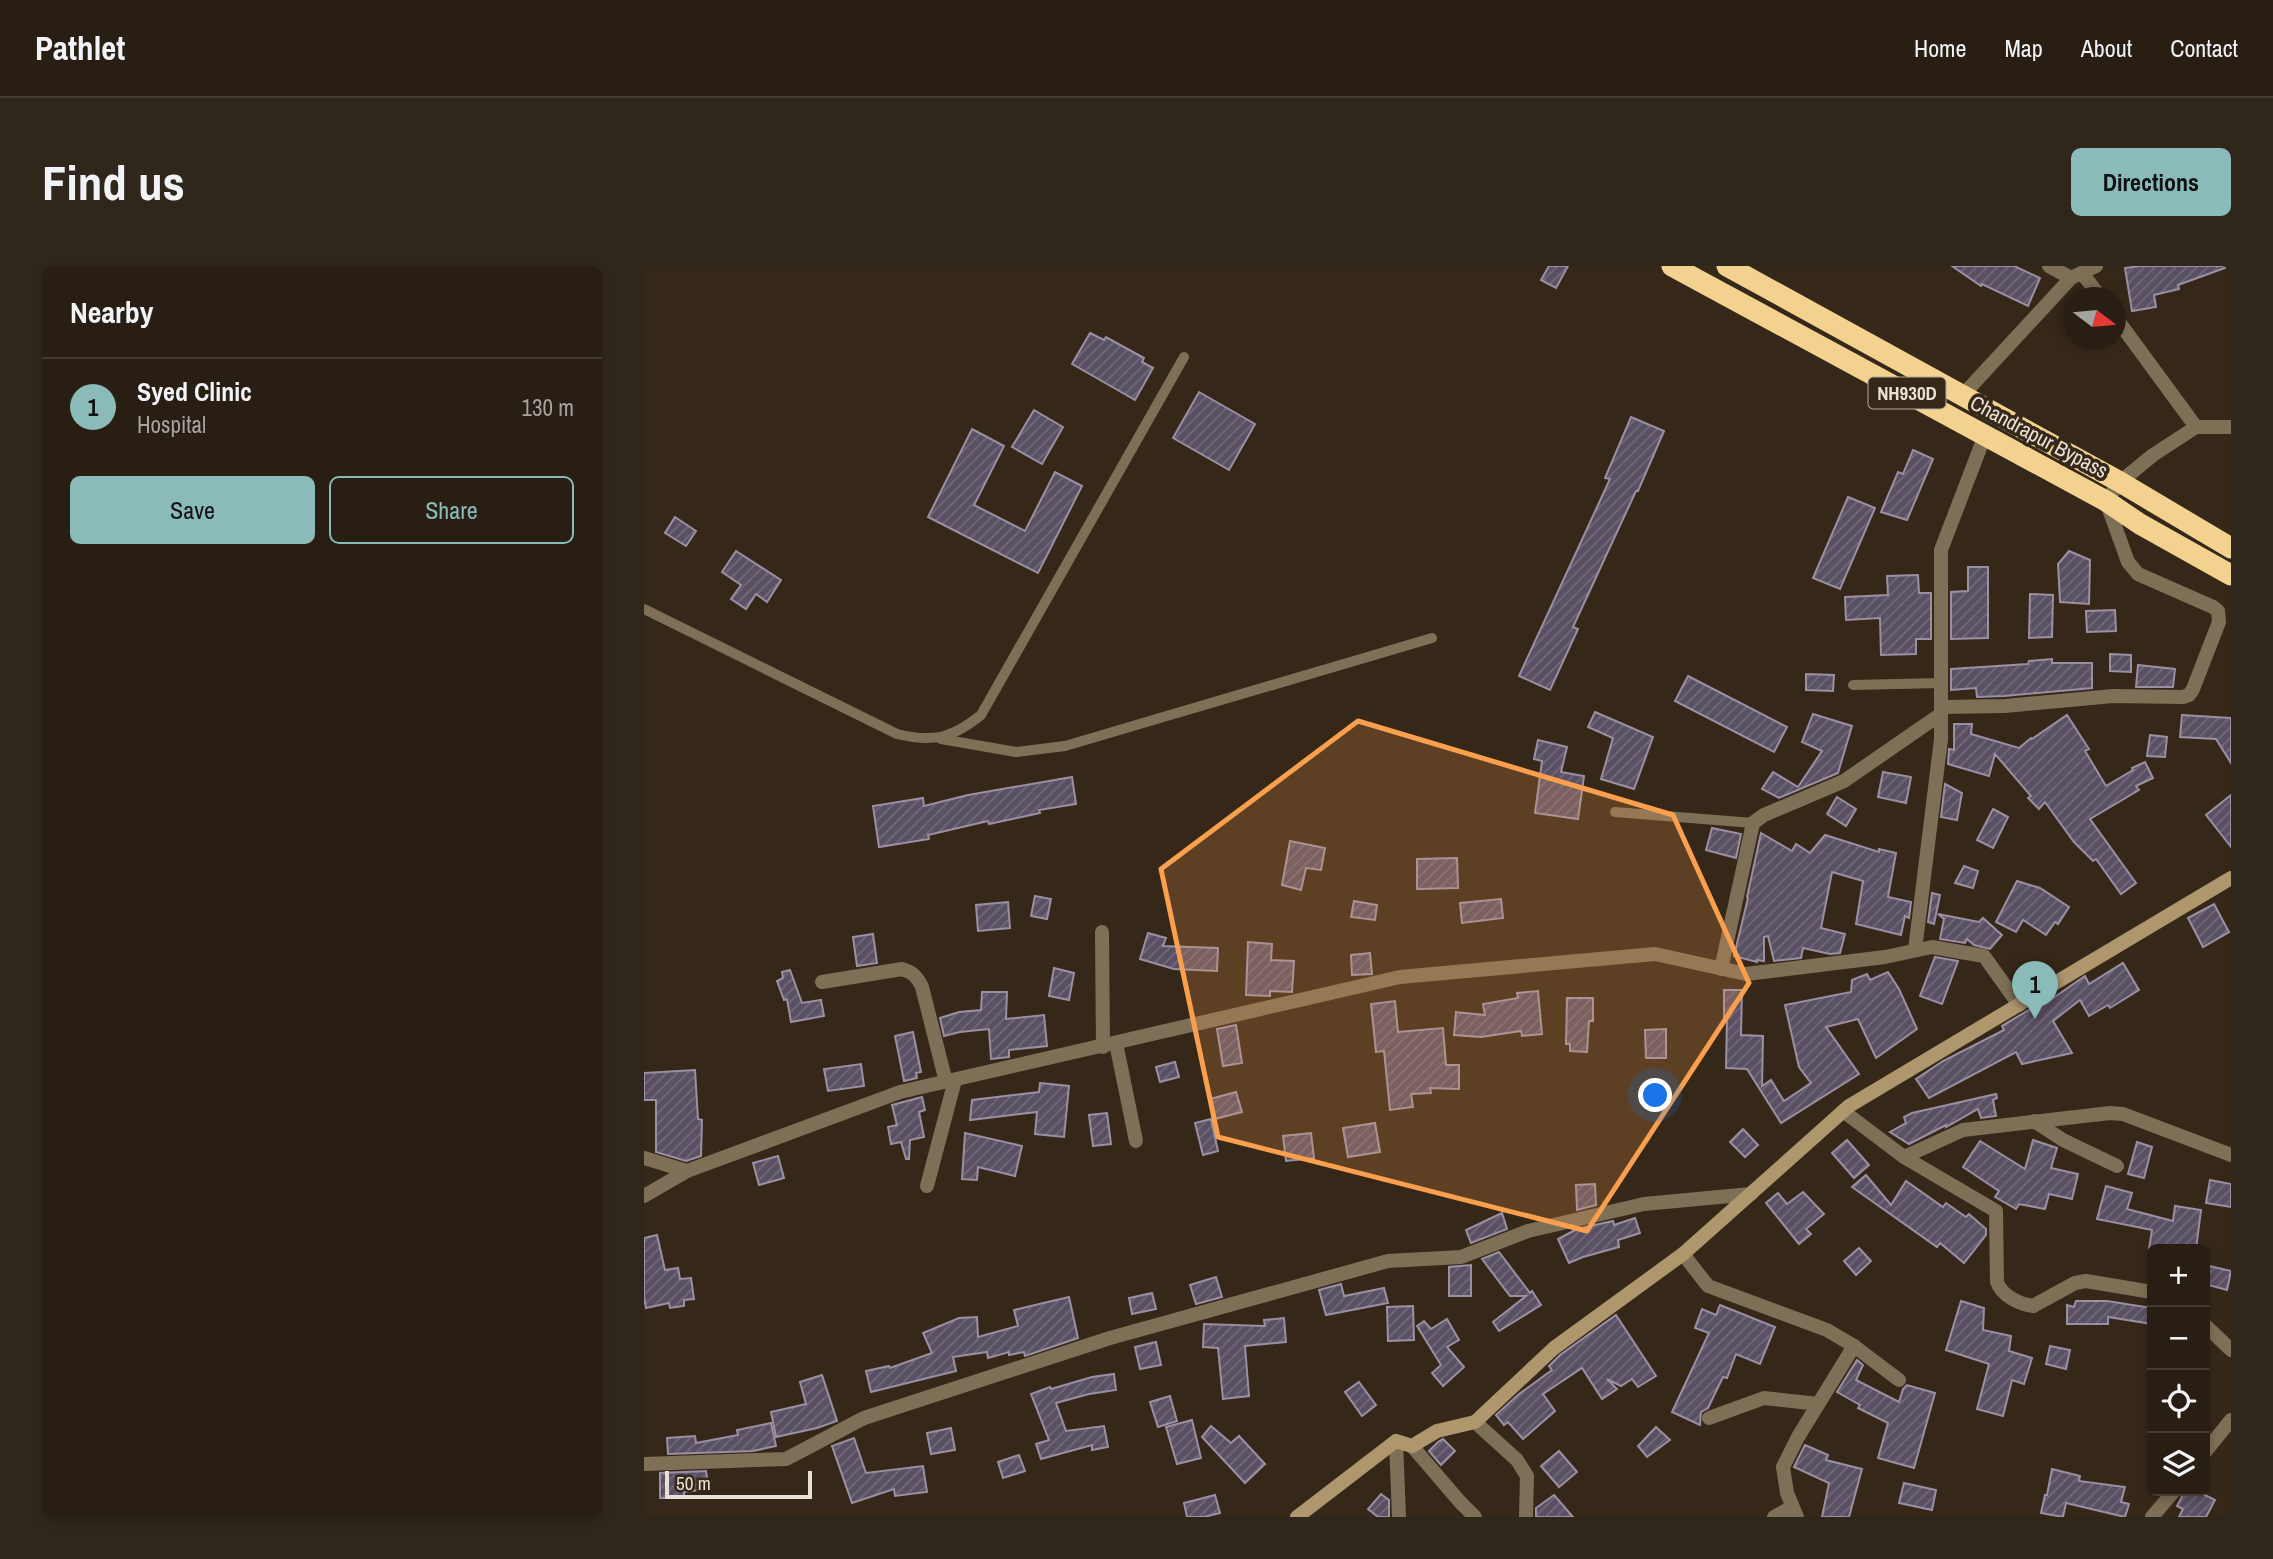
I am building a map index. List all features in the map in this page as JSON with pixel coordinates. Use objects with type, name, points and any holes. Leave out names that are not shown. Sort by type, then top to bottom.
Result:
[{"type":"highway","name":"Chandrapur Bypass","points":[[1672,266],[2106,501],[2140,524],[2231,575]]},
{"type":"highway","name":"Chandrapur Bypass","points":[[1727,266],[2120,482],[2231,548]]},
{"type":"street","points":[[2049,266],[2083,272],[2093,287]]},
{"type":"street","points":[[1962,396],[2083,272]]},
{"type":"street","points":[[2126,331],[2196,427]]},
{"type":"street","points":[[1721,969],[1753,822],[1844,780],[1941,710],[2113,695],[2189,695],[2219,622],[2218,611],[2138,574],[2128,562],[2106,501],[2120,482],[2153,454],[2196,427],[2231,428]]},
{"type":"street","points":[[1915,950],[1941,748],[1941,550],[1985,435]]},
{"type":"street","points":[[1412,1446],[1437,1432],[1475,1422],[1554,1348],[1684,1254],[1843,1111],[2231,878]]},
{"type":"street","points":[[1102,932],[1110,1045],[1136,1141]]},
{"type":"street","points":[[644,1196],[687,1171],[900,1092],[1400,977],[1654,954],[1746,974],[1885,957],[1932,947],[1984,957],[2019,1004]]},
{"type":"street","points":[[822,982],[902,969],[918,978],[950,1081],[927,1186]]},
{"type":"street","points":[[1843,1111],[1904,1157],[1996,1211],[1997,1282],[2006,1295],[2033,1306],[2075,1283],[2086,1281],[2147,1291]]},
{"type":"street","points":[[1904,1157],[1963,1130],[2116,1113],[2231,1155]]},
{"type":"street","points":[[2035,1121],[2063,1140],[2117,1166]]},
{"type":"street","points":[[644,1158],[687,1171]]},
{"type":"street","points":[[644,1464],[786,1459],[864,1418],[1110,1338],[1388,1261],[1461,1257],[1528,1231],[1644,1204],[1751,1194]]},
{"type":"street","points":[[1684,1254],[1709,1286],[1822,1327],[1854,1346],[1899,1380]]},
{"type":"street","points":[[2210,1330],[2231,1350]]},
{"type":"street","points":[[1774,1517],[1794,1512],[1787,1493],[1783,1467],[1854,1346]]},
{"type":"street","points":[[1709,1418],[1765,1398],[1818,1404]]},
{"type":"street","points":[[2210,1446],[2231,1420]]},
{"type":"street","points":[[1475,1422],[1517,1460],[1527,1476],[1526,1517]]},
{"type":"street","points":[[1396,1441],[1412,1446],[1475,1517]]},
{"type":"street","points":[[1297,1517],[1396,1441]]},
{"type":"street","points":[[1396,1441],[1399,1517]]},
{"type":"street","points":[[2152,1517],[2170,1496]]},
{"type":"lane","points":[[940,738],[962,731],[981,715],[1184,357]]},
{"type":"lane","points":[[644,609],[897,734],[917,739],[940,738],[1016,752],[1065,746],[1432,638]]},
{"type":"lane","points":[[1853,685],[1941,683]]},
{"type":"lane","points":[[1615,812],[1753,822]]},
{"type":"highlighted area","points":[[1358,721],[1673,815],[1749,983],[1587,1231],[1218,1137],[1161,869]]},
{"type":"building","points":[[1549,266],[1568,266],[1556,288],[1541,280]]},
{"type":"building","points":[[1952,266],[2014,266],[2040,278],[2028,306],[1982,284],[1981,286]]},
{"type":"building","points":[[2125,268],[2225,268],[2178,285],[2179,289],[2154,295],[2156,307],[2132,311]]},
{"type":"building","points":[[1090,333],[1104,340],[1106,337],[1144,358],[1142,362],[1153,368],[1135,400],[1072,364]]},
{"type":"building","points":[[1199,392],[1255,424],[1229,470],[1173,438]]},
{"type":"building","points":[[1034,410],[1063,427],[1042,464],[1012,447]]},
{"type":"building","points":[[1631,417],[1664,431],[1573,627],[1578,629],[1550,690],[1519,676],[1610,479],[1605,478]]},
{"type":"building","points":[[972,429],[1004,446],[974,505],[1025,531],[1055,472],[1082,486],[1038,573],[928,517]]},
{"type":"building","points":[[1913,450],[1933,459],[1907,520],[1881,512],[1898,472],[1903,474]]},
{"type":"building","points":[[1848,497],[1875,508],[1840,589],[1813,578]]},
{"type":"building","points":[[675,517],[696,531],[686,546],[665,533]]},
{"type":"building","points":[[736,551],[781,580],[767,602],[756,594],[746,609],[731,599],[741,585],[722,572]]},
{"type":"building","points":[[2069,551],[2090,560],[2089,604],[2060,602],[2058,564]]},
{"type":"building","points":[[1968,567],[1988,567],[1988,638],[1951,639],[1951,592],[1968,591]]},
{"type":"building","points":[[1918,575],[1919,593],[1931,593],[1931,639],[1916,639],[1916,654],[1881,655],[1880,618],[1846,620],[1845,597],[1888,595],[1887,576]]},
{"type":"building","points":[[2030,594],[2053,595],[2052,637],[2029,638]]},
{"type":"building","points":[[2115,610],[2116,631],[2087,632],[2086,611]]},
{"type":"building","points":[[2110,654],[2131,655],[2131,672],[2110,671]]},
{"type":"building","points":[[2052,659],[2052,663],[2092,663],[2092,688],[1977,697],[1976,688],[1951,690],[1951,669],[2028,664],[2029,661]]},
{"type":"building","points":[[2138,665],[2175,669],[2173,687],[2136,687]]},
{"type":"building","points":[[1806,674],[1834,675],[1833,691],[1806,690]]},
{"type":"building","points":[[1688,676],[1787,727],[1774,752],[1675,701]]},
{"type":"building","points":[[1595,712],[1653,737],[1634,789],[1601,779],[1613,738],[1588,727]]},
{"type":"building","points":[[1813,714],[1852,726],[1838,773],[1779,798],[1762,789],[1773,772],[1798,787],[1822,751],[1802,742]]},
{"type":"building","points":[[2067,715],[2089,749],[2085,751],[2106,786],[2145,762],[2153,778],[2136,786],[2139,790],[2090,819],[2136,883],[2121,894],[2096,859],[2093,861],[2074,842],[2045,802],[2039,809],[1995,754],[1989,776],[1948,764],[1949,749],[1954,750],[1954,724],[1972,724],[1971,734],[2019,748]]},
{"type":"building","points":[[2182,715],[2231,718],[2231,763],[2216,739],[2180,737]]},
{"type":"building","points":[[2150,735],[2167,737],[2165,757],[2147,756]]},
{"type":"building","points":[[1538,740],[1567,747],[1561,772],[1584,776],[1578,819],[1535,813],[1542,761],[1534,759]]},
{"type":"building","points":[[1883,772],[1911,777],[1906,803],[1878,797]]},
{"type":"building","points":[[1072,777],[1076,804],[928,835],[929,839],[879,847],[873,806],[923,798],[924,806],[968,795]]},
{"type":"building","points":[[1945,784],[1962,793],[1957,820],[1941,817]]},
{"type":"building","points":[[2231,795],[2231,847],[2206,815]]},
{"type":"building","points":[[1837,797],[1856,809],[1846,826],[1827,814]]},
{"type":"building","points":[[1993,809],[2008,817],[1993,848],[1977,840]]},
{"type":"building","points":[[1712,828],[1741,834],[1736,858],[1706,850]]},
{"type":"building","points":[[1761,833],[1792,851],[1796,844],[1810,853],[1825,835],[1879,852],[1879,849],[1896,853],[1888,897],[1911,902],[1909,918],[1905,916],[1901,935],[1856,924],[1863,881],[1832,872],[1821,928],[1845,934],[1840,953],[1830,954],[1803,948],[1801,958],[1774,961],[1768,936],[1764,937],[1764,961],[1757,962],[1734,956]]},
{"type":"building","points":[[1290,841],[1325,848],[1321,870],[1306,868],[1301,890],[1282,885]]},
{"type":"building","points":[[1457,858],[1458,888],[1417,889],[1417,859]]},
{"type":"building","points":[[1964,866],[1978,871],[1973,888],[1955,883]]},
{"type":"building","points":[[2017,881],[2040,888],[2069,907],[2058,924],[2055,922],[2046,935],[2023,920],[2016,932],[1996,922]]},
{"type":"building","points":[[1932,893],[1940,895],[1934,924],[1928,922]]},
{"type":"building","points":[[1035,896],[1051,899],[1047,919],[1031,916]]},
{"type":"building","points":[[1501,899],[1503,918],[1462,923],[1460,903]]},
{"type":"building","points":[[1354,901],[1377,905],[1375,920],[1351,917]]},
{"type":"building","points":[[1008,902],[1010,928],[978,931],[976,905]]},
{"type":"building","points":[[2214,904],[2229,932],[2203,947],[2188,918]]},
{"type":"building","points":[[1938,914],[1979,922],[1983,918],[2002,935],[1990,949],[1974,945],[1967,939],[1965,943],[1940,939],[1944,919]]},
{"type":"building","points":[[1148,933],[1166,938],[1163,946],[1218,948],[1217,971],[1174,969],[1140,959]]},
{"type":"building","points":[[873,934],[877,963],[857,966],[853,937]]},
{"type":"building","points":[[1248,942],[1272,944],[1271,960],[1294,961],[1292,992],[1270,991],[1270,996],[1246,995]]},
{"type":"building","points":[[1370,953],[1372,974],[1352,975],[1351,955]]},
{"type":"building","points":[[1935,957],[1958,961],[1942,1004],[1920,996]]},
{"type":"building","points":[[2123,963],[2139,990],[2110,1008],[2108,1005],[2089,1016],[2080,1000],[2053,1021],[2072,1053],[2022,1064],[2016,1052],[1929,1098],[1916,1079],[1943,1061],[2004,1030],[2002,1026],[2042,1002],[2043,1005],[2085,976],[2089,984]]},
{"type":"building","points":[[1054,968],[1074,973],[1069,1000],[1049,996]]},
{"type":"building","points":[[790,970],[802,1003],[821,1000],[824,1016],[791,1022],[787,999],[784,1000],[777,981],[783,978],[782,972]]},
{"type":"building","points":[[1888,972],[1917,1029],[1876,1058],[1858,1019],[1826,1027],[1859,1074],[1781,1123],[1747,1069],[1726,1068],[1727,1018],[1724,1018],[1724,990],[1742,990],[1741,1035],[1763,1036],[1762,1086],[1771,1080],[1784,1101],[1811,1083],[1799,1067],[1785,1005],[1851,992],[1852,980],[1867,974],[1870,980]]},
{"type":"building","points":[[1538,991],[1542,1034],[1522,1036],[1521,1031],[1481,1037],[1454,1035],[1456,1012],[1485,1015],[1483,1004],[1518,998],[1517,993]]},
{"type":"building","points":[[982,992],[1007,992],[1006,1019],[1044,1015],[1047,1046],[1009,1050],[1009,1057],[991,1059],[989,1029],[944,1036],[940,1018],[959,1012],[981,1010]]},
{"type":"building","points":[[1567,998],[1593,998],[1593,1021],[1589,1021],[1587,1052],[1570,1051],[1570,1044],[1566,1044]]},
{"type":"building","points":[[1395,1001],[1398,1032],[1443,1028],[1446,1065],[1459,1065],[1459,1089],[1430,1088],[1431,1093],[1411,1094],[1413,1107],[1390,1110],[1384,1051],[1376,1052],[1371,1004]]},
{"type":"building","points":[[1236,1025],[1242,1063],[1223,1066],[1217,1029]]},
{"type":"building","points":[[1666,1029],[1666,1058],[1646,1058],[1645,1030]]},
{"type":"building","points":[[913,1032],[921,1072],[916,1073],[917,1078],[904,1081],[895,1036]]},
{"type":"building","points":[[1175,1062],[1179,1077],[1160,1082],[1156,1067]]},
{"type":"building","points":[[861,1064],[864,1086],[828,1091],[824,1069]]},
{"type":"building","points":[[695,1070],[698,1119],[702,1120],[701,1156],[686,1161],[656,1152],[656,1100],[644,1100],[644,1073]]},
{"type":"building","points":[[1040,1083],[1069,1086],[1064,1137],[1035,1134],[1037,1112],[970,1120],[972,1100],[1039,1092]]},
{"type":"building","points":[[1236,1092],[1242,1112],[1215,1119],[1210,1099]]},
{"type":"building","points":[[1996,1094],[1997,1098],[1993,1100],[1996,1116],[1981,1118],[1978,1109],[1909,1144],[1890,1132],[1906,1123],[1904,1117],[1912,1113]]},
{"type":"building","points":[[922,1097],[925,1110],[919,1112],[924,1137],[910,1140],[909,1159],[906,1159],[901,1142],[891,1144],[888,1127],[897,1125],[892,1105]]},
{"type":"building","points":[[1107,1113],[1111,1144],[1093,1146],[1089,1115]]},
{"type":"building","points":[[1211,1119],[1218,1151],[1203,1155],[1195,1123]]},
{"type":"building","points":[[1375,1123],[1380,1152],[1348,1157],[1343,1128]]},
{"type":"building","points":[[1743,1129],[1758,1145],[1745,1157],[1730,1142]]},
{"type":"building","points":[[965,1133],[1022,1146],[1015,1176],[978,1167],[977,1180],[962,1179]]},
{"type":"building","points":[[1311,1133],[1314,1158],[1286,1161],[1283,1136]]},
{"type":"building","points":[[1847,1140],[1869,1165],[1854,1178],[1832,1153]]},
{"type":"building","points":[[2033,1140],[2057,1148],[2051,1168],[2078,1174],[2072,1199],[2049,1194],[2045,1209],[2019,1204],[2016,1209],[1995,1197],[1999,1191],[1963,1167],[1980,1141],[2025,1169]]},
{"type":"building","points":[[2137,1142],[2152,1147],[2144,1178],[2128,1174]]},
{"type":"building","points":[[778,1156],[784,1178],[759,1185],[753,1163]]},
{"type":"building","points":[[1866,1175],[1891,1205],[1906,1181],[1943,1207],[1946,1203],[1966,1217],[1969,1214],[1986,1229],[1986,1235],[1964,1263],[1940,1243],[1937,1247],[1852,1187]]},
{"type":"building","points":[[2210,1180],[2231,1184],[2231,1207],[2206,1203]]},
{"type":"building","points":[[1595,1184],[1596,1205],[1577,1210],[1576,1185]]},
{"type":"building","points":[[2106,1186],[2132,1193],[2127,1209],[2173,1221],[2175,1206],[2201,1210],[2197,1244],[2150,1244],[2152,1230],[2097,1219]]},
{"type":"building","points":[[1803,1192],[1824,1214],[1806,1229],[1811,1234],[1799,1244],[1766,1203],[1778,1193],[1787,1204]]},
{"type":"building","points":[[1502,1213],[1507,1229],[1471,1243],[1466,1230]]},
{"type":"building","points":[[1635,1218],[1640,1233],[1618,1240],[1619,1247],[1569,1263],[1558,1239],[1577,1229],[1613,1221],[1614,1225]]},
{"type":"building","points":[[657,1235],[665,1270],[678,1268],[680,1279],[691,1278],[694,1299],[684,1300],[684,1306],[670,1308],[669,1303],[646,1308],[644,1238]]},
{"type":"building","points":[[1859,1248],[1871,1261],[1856,1275],[1844,1261]]},
{"type":"building","points":[[1499,1252],[1541,1305],[1499,1331],[1493,1322],[1526,1296],[1510,1296],[1482,1259]]},
{"type":"building","points":[[1471,1265],[1471,1296],[1449,1296],[1449,1267]]},
{"type":"building","points":[[2210,1266],[2231,1271],[2227,1290],[2210,1285]]},
{"type":"building","points":[[1216,1277],[1222,1297],[1196,1304],[1190,1285]]},
{"type":"building","points":[[1341,1284],[1344,1296],[1384,1288],[1388,1303],[1326,1315],[1319,1290]]},
{"type":"building","points":[[1152,1293],[1156,1309],[1132,1314],[1129,1298]]},
{"type":"building","points":[[1069,1297],[1078,1338],[1025,1356],[1024,1352],[1009,1355],[1009,1352],[988,1358],[987,1352],[953,1357],[956,1371],[871,1392],[866,1371],[889,1366],[890,1368],[932,1353],[923,1333],[959,1318],[977,1317],[978,1337],[1018,1326],[1014,1310]]},
{"type":"building","points":[[1961,1301],[1984,1308],[1983,1330],[2011,1336],[2009,1351],[2032,1358],[2024,1384],[2012,1380],[2003,1416],[1977,1409],[1989,1364],[1946,1350]]},
{"type":"building","points":[[2076,1301],[2107,1301],[2147,1307],[2147,1323],[2108,1317],[2108,1324],[2067,1324],[2067,1305],[2074,1307]]},
{"type":"building","points":[[1720,1305],[1775,1327],[1760,1364],[1736,1354],[1727,1378],[1723,1377],[1708,1408],[1701,1412],[1700,1425],[1672,1412],[1709,1333],[1695,1328],[1702,1309],[1716,1315]]},
{"type":"building","points":[[1413,1306],[1414,1340],[1388,1341],[1387,1307]]},
{"type":"building","points":[[1616,1315],[1656,1376],[1638,1387],[1632,1379],[1621,1386],[1607,1379],[1617,1389],[1602,1399],[1582,1368],[1543,1394],[1555,1411],[1523,1439],[1508,1422],[1504,1425],[1496,1415],[1552,1370],[1549,1366],[1560,1355]]},
{"type":"building","points":[[1284,1318],[1286,1342],[1245,1346],[1249,1396],[1223,1399],[1218,1348],[1203,1347],[1204,1324],[1265,1326],[1264,1320]]},
{"type":"building","points":[[1447,1319],[1459,1340],[1447,1347],[1464,1367],[1443,1386],[1432,1373],[1441,1365],[1417,1326],[1424,1321],[1431,1329]]},
{"type":"building","points":[[1156,1342],[1161,1365],[1140,1369],[1135,1347]]},
{"type":"building","points":[[2050,1346],[2070,1350],[2066,1369],[2046,1364]]},
{"type":"building","points":[[1857,1360],[1863,1365],[1856,1380],[1899,1402],[1907,1385],[1935,1393],[1914,1468],[1878,1458],[1888,1423],[1858,1408],[1860,1405],[1837,1392]]},
{"type":"building","points":[[1114,1374],[1116,1390],[1056,1403],[1066,1431],[1104,1426],[1108,1447],[1092,1450],[1092,1445],[1041,1459],[1036,1444],[1049,1440],[1031,1394],[1050,1387],[1051,1389],[1092,1377]]},
{"type":"building","points":[[822,1375],[837,1421],[776,1437],[771,1412],[806,1404],[800,1382]]},
{"type":"building","points":[[1359,1382],[1376,1405],[1362,1416],[1345,1392]]},
{"type":"building","points":[[1170,1396],[1177,1421],[1158,1427],[1150,1402]]},
{"type":"building","points":[[1192,1420],[1201,1458],[1177,1464],[1166,1427]]},
{"type":"building","points":[[771,1423],[776,1446],[753,1451],[668,1454],[667,1438],[695,1436],[696,1443],[738,1435],[737,1430]]},
{"type":"building","points":[[1211,1426],[1231,1443],[1239,1436],[1265,1464],[1245,1483],[1202,1437]]},
{"type":"building","points":[[1656,1427],[1670,1440],[1647,1457],[1638,1446]]},
{"type":"building","points":[[951,1428],[955,1450],[931,1454],[927,1433]]},
{"type":"building","points":[[854,1438],[866,1473],[923,1466],[927,1492],[895,1496],[894,1489],[852,1503],[832,1446]]},
{"type":"building","points":[[1443,1439],[1455,1451],[1441,1465],[1429,1451]]},
{"type":"building","points":[[1805,1445],[1828,1455],[1826,1460],[1862,1469],[1849,1517],[1822,1517],[1829,1483],[1794,1467]]},
{"type":"building","points":[[1559,1451],[1577,1472],[1559,1487],[1541,1466]]},
{"type":"building","points":[[1019,1455],[1025,1471],[1003,1478],[998,1462]]},
{"type":"building","points":[[2052,1469],[2080,1476],[2079,1481],[2125,1487],[2121,1502],[2129,1504],[2125,1517],[2066,1503],[2063,1517],[2041,1513]]},
{"type":"building","points":[[706,1471],[709,1489],[684,1492],[684,1498],[660,1498],[660,1473]]},
{"type":"building","points":[[1904,1483],[1936,1490],[1932,1510],[1899,1503]]},
{"type":"building","points":[[1381,1494],[1389,1500],[1389,1517],[1378,1517],[1368,1509]]},
{"type":"building","points":[[1215,1495],[1220,1513],[1187,1517],[1184,1503]]},
{"type":"building","points":[[1554,1495],[1573,1517],[1536,1517],[1536,1508]]},
{"type":"building","points":[[2182,1496],[2207,1496],[2215,1500],[2206,1517],[2179,1517],[2183,1509],[2177,1506]]},
{"type":"place","name":"Syed Clinic","points":[[2035,1019]]}]
